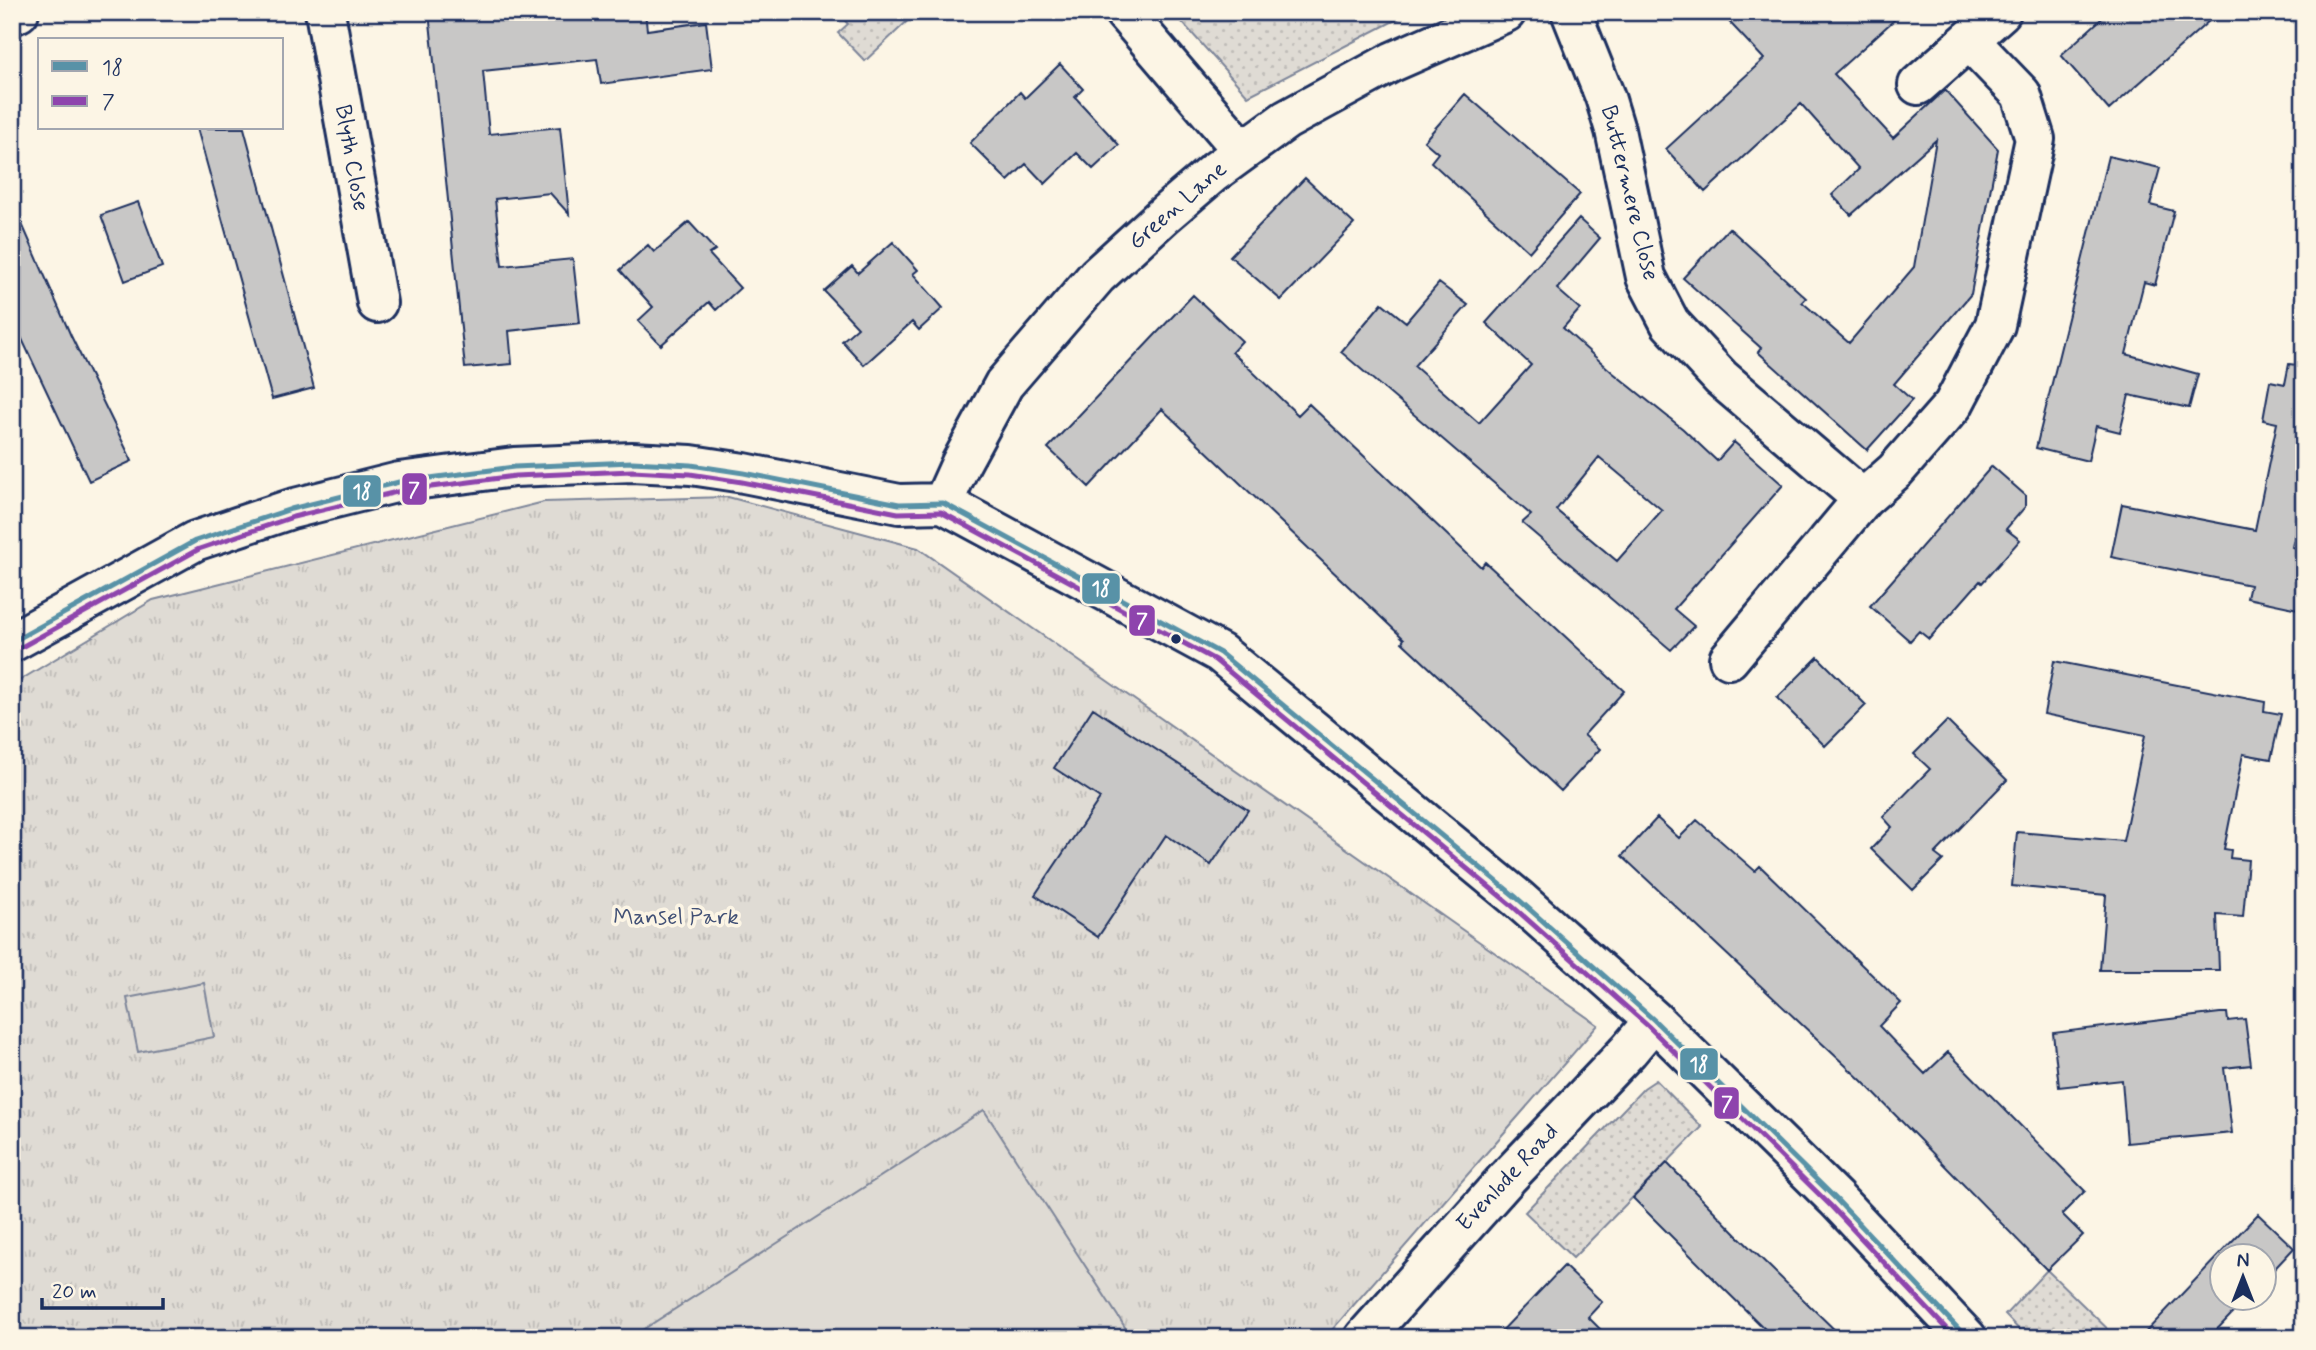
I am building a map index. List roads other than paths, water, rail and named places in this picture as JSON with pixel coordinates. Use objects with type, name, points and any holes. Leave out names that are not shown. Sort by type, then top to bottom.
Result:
[{"type":"street","points":[[12,15],[19,12]]},
{"type":"street","name":"Blyth Close","points":[[325,12],[377,303]]},
{"type":"street","points":[[1124,12],[1243,151]]},
{"type":"street","name":"Buttermere Close","points":[[1572,12],[1615,130],[1646,277],[1670,323],[1721,378],[1863,499]]},
{"type":"street","points":[[1918,85],[2001,12]]},
{"type":"street","name":"Green Lane","points":[[943,503],[961,463],[1004,384],[1097,276],[1165,214],[1286,120],[1392,62],[1486,16]]},
{"type":"street","points":[[1728,659],[1863,499],[1895,471],[1953,405],[1995,325],[2035,139],[2021,94],[1969,40]]},
{"type":"street","points":[[12,642],[195,541],[292,509],[399,482],[514,467],[632,462],[691,465],[731,471],[899,504],[943,503],[1220,653],[1517,898],[1654,1020],[1836,1199],[1967,1338]]},
{"type":"street","name":"Evenlode Road","points":[[1364,1338],[1654,1020]]},
{"type":"park label","name":"Mansel Park","points":[[676,918]]}]
